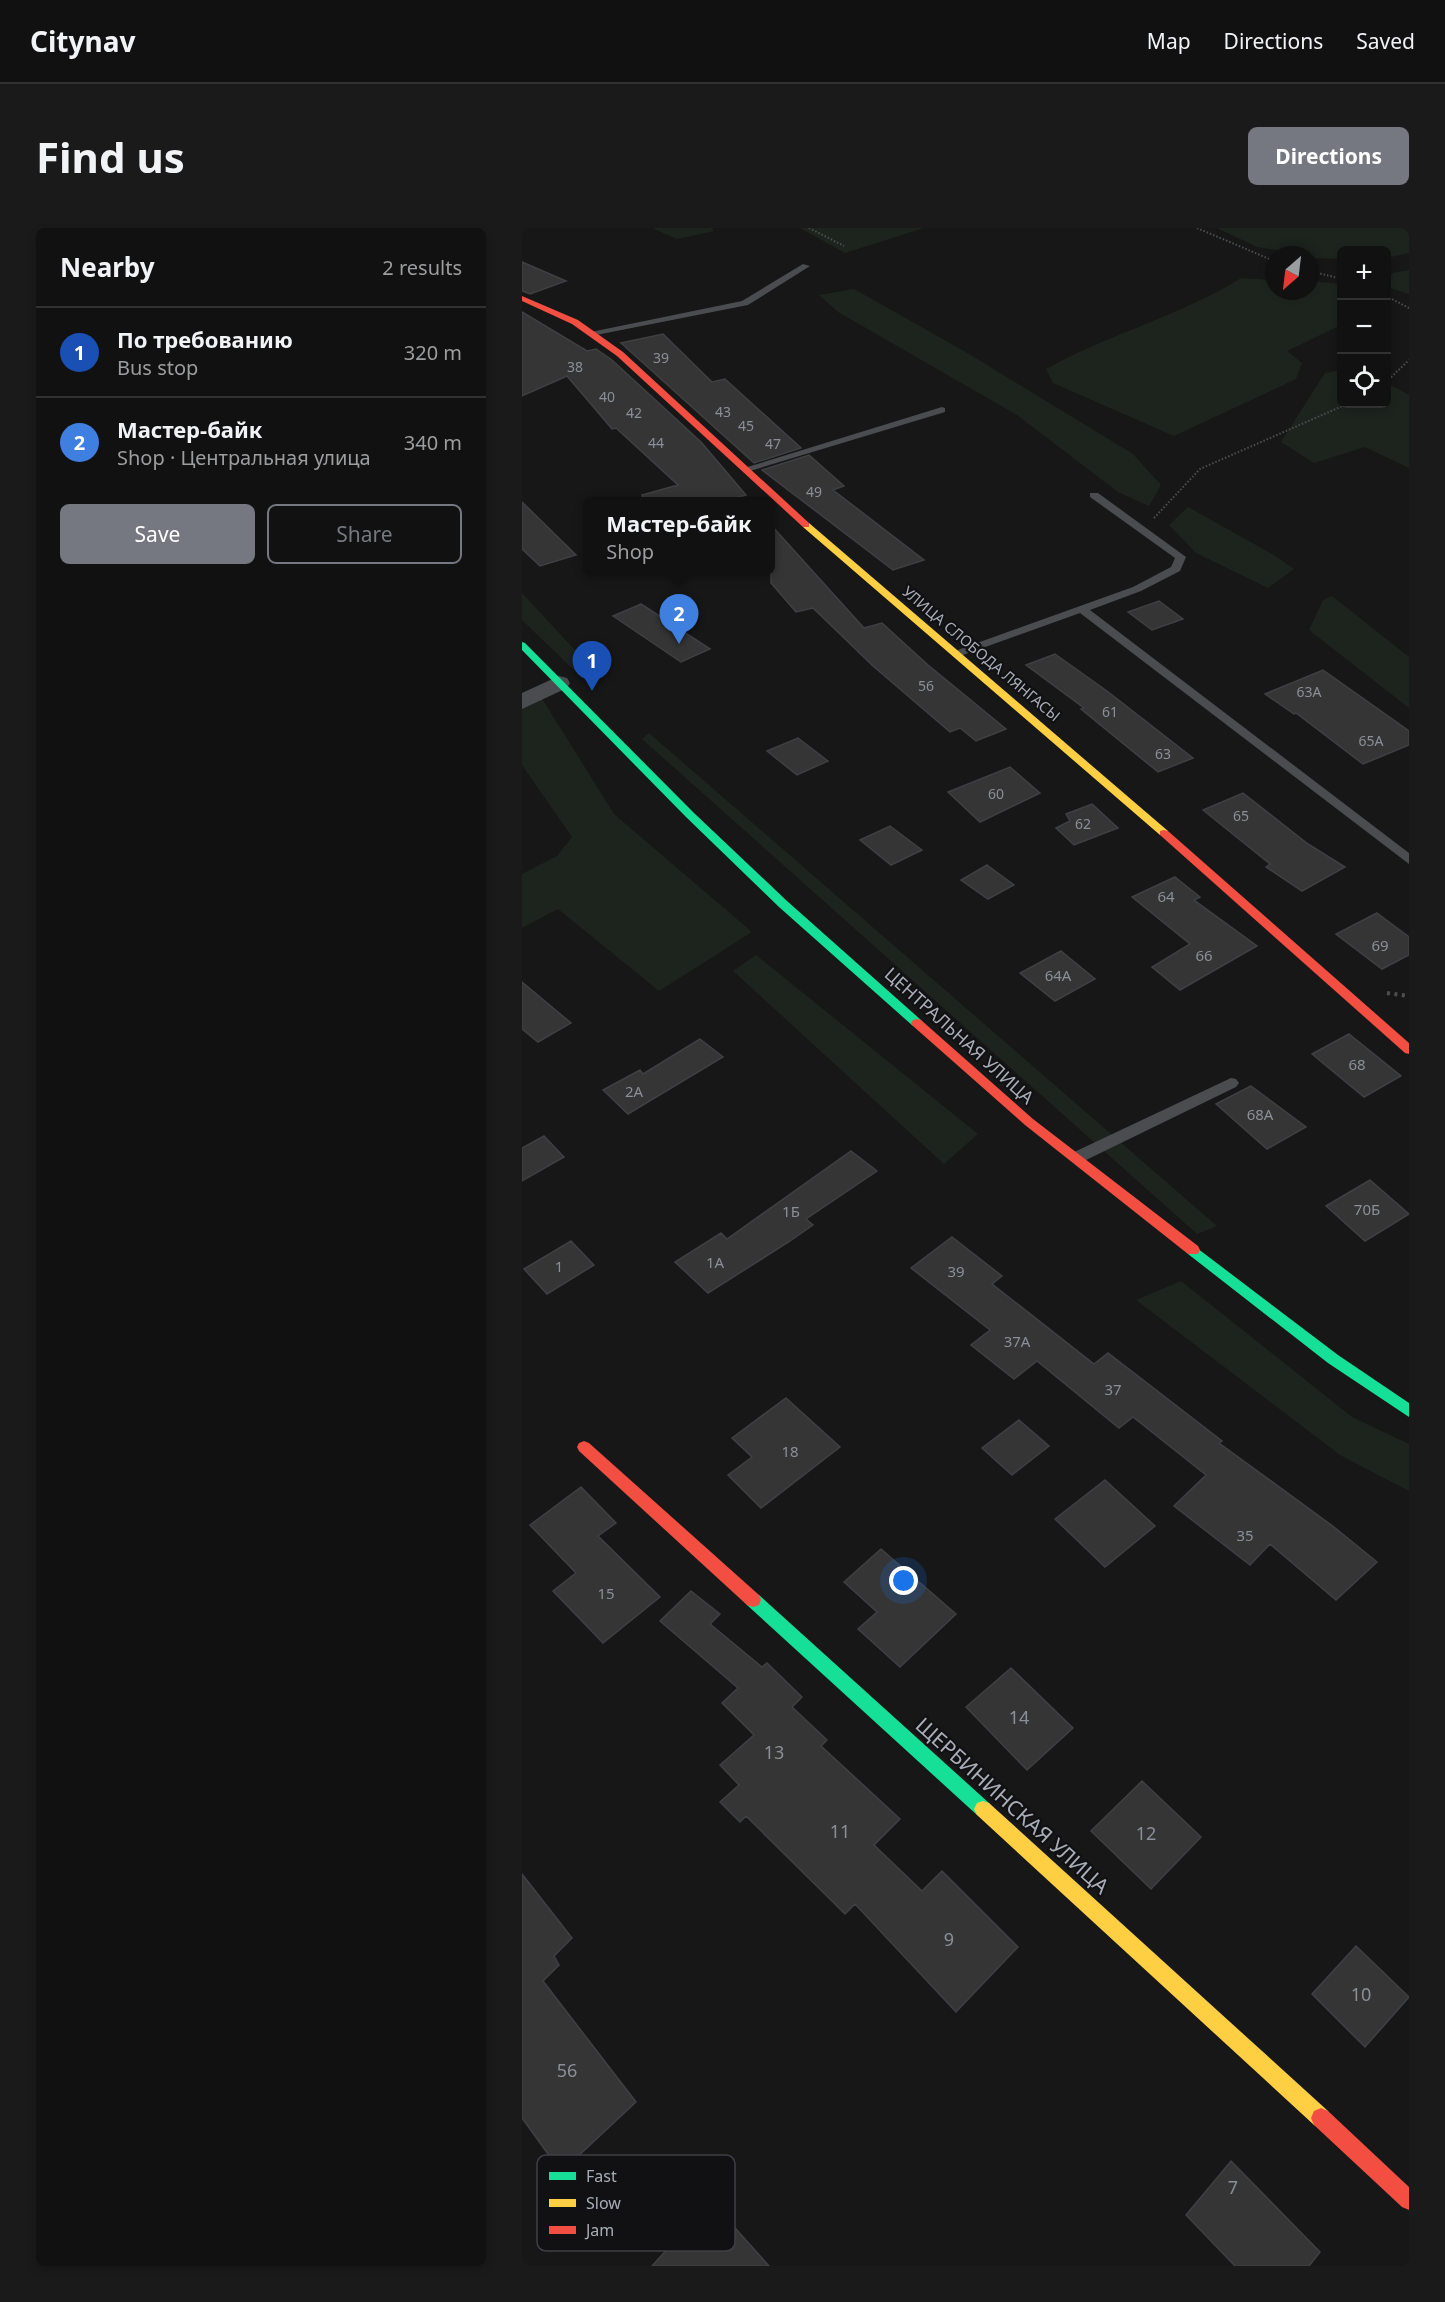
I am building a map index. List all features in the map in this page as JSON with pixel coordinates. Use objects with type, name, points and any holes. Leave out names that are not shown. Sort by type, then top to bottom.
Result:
[{"type":"street","name":"УЛИЦА СЛОБОДА ЛЯНГАСЫ","points":[[522,298],[575,322],[620,354],[849,564],[1128,801],[1409,1050]]},
{"type":"street","name":"ЦЕНТРАЛЬНАЯ УЛИЦА","points":[[522,645],[690,815],[783,904],[1029,1122],[1333,1359],[1409,1411]]},
{"type":"street","points":[[522,702],[559,683]]},
{"type":"street","name":"ЩЕРБИНИНСКАЯ УЛИЦА","points":[[584,1447],[1162,1970],[1409,2199]]},
{"type":"lane","points":[[591,333],[745,303],[806,266]]},
{"type":"lane","points":[[746,468],[942,410]]},
{"type":"lane","points":[[956,654],[1137,589],[1176,568],[1181,557],[1094,495]]},
{"type":"lane","points":[[1082,609],[1409,860]]},
{"type":"lane","points":[[1076,1158],[1231,1083]]},
{"type":"path","points":[[809,228],[844,246]]},
{"type":"path","points":[[1197,228],[1265,257]]},
{"type":"path","points":[[1319,273],[1337,278]]},
{"type":"path","points":[[1391,299],[1409,308]]},
{"type":"path","points":[[1391,377],[1409,360]]},
{"type":"path","points":[[1142,530],[1200,469],[1338,408]]},
{"type":"shaded area","points":[[652,228],[712,228],[714,231],[677,239]]},
{"type":"shaded area","points":[[800,228],[924,228],[845,253]]},
{"type":"shaded area","points":[[1217,228],[1409,228],[1409,253],[1391,257],[1391,246],[1337,246],[1337,259],[1319,258],[1319,246],[1257,247]]},
{"type":"shaded area","points":[[1409,270],[1409,294],[1391,288],[1393,273]]},
{"type":"shaded area","points":[[1241,278],[1265,279],[1265,300],[1319,300],[1319,282],[1337,284],[1337,327],[1287,351],[1302,363],[1296,379],[1174,436],[1053,383],[1046,369],[1094,345],[1218,291]]},
{"type":"shaded area","points":[[854,289],[964,351],[1133,454],[1161,485],[1149,506],[1118,492],[1017,415],[838,312],[819,295]]},
{"type":"shaded area","points":[[1337,371],[1337,408],[1391,408],[1391,385],[1409,395],[1409,468],[1365,447],[1314,463],[1281,442],[1325,373]]},
{"type":"shaded area","points":[[1188,507],[1274,555],[1294,569],[1268,588],[1196,553],[1169,525]]},
{"type":"shaded area","points":[[522,593],[599,676],[579,675],[522,620]]},
{"type":"shaded area","points":[[1332,596],[1409,657],[1409,708],[1309,630],[1323,600]]},
{"type":"shaded area","points":[[541,697],[614,814],[752,932],[659,991],[558,909],[522,928],[522,874],[557,856],[572,837],[522,765],[522,708]]},
{"type":"shaded area","points":[[649,733],[1217,1226],[1197,1234],[642,739]]},
{"type":"shaded area","points":[[756,955],[978,1134],[944,1164],[733,971]]},
{"type":"shaded area","points":[[1181,1281],[1352,1417],[1409,1444],[1409,1491],[1340,1455],[1136,1300]]},
{"type":"building","points":[[522,262],[566,281],[530,294],[522,291]]},
{"type":"building","points":[[522,312],[587,351],[596,349],[612,360],[701,442],[746,495],[738,497],[642,497],[642,495],[678,485],[616,428],[612,429],[567,376],[522,396]]},
{"type":"building","points":[[663,334],[712,382],[725,379],[801,448],[754,463],[621,343]]},
{"type":"building","points":[[809,455],[844,486],[833,490],[924,560],[893,570],[762,470]]},
{"type":"building","points":[[522,502],[576,555],[540,566],[522,549]]},
{"type":"building","points":[[775,529],[864,628],[882,623],[928,665],[1006,729],[976,741],[960,728],[950,732],[873,666],[813,608],[796,612],[771,583],[771,575],[775,575]]},
{"type":"building","points":[[1159,601],[1183,619],[1152,630],[1128,612]]},
{"type":"building","points":[[641,604],[710,649],[681,662],[613,616]]},
{"type":"building","points":[[1055,654],[1193,758],[1158,772],[1081,709],[1084,708],[1026,665]]},
{"type":"building","points":[[1323,670],[1409,731],[1409,745],[1363,764],[1296,713],[1294,714],[1265,694]]},
{"type":"building","points":[[798,738],[828,761],[797,775],[767,751]]},
{"type":"building","points":[[1010,767],[1040,793],[980,822],[948,792]]},
{"type":"building","points":[[1243,793],[1308,844],[1345,867],[1302,891],[1266,867],[1270,864],[1203,810]]},
{"type":"building","points":[[1092,804],[1118,828],[1074,845],[1056,828],[1070,821],[1066,814]]},
{"type":"building","points":[[890,826],[922,850],[891,865],[860,840]]},
{"type":"building","points":[[987,865],[1014,885],[988,899],[961,880]]},
{"type":"building","points":[[1175,877],[1200,897],[1194,900],[1257,946],[1180,990],[1152,967],[1190,944],[1132,897]]},
{"type":"building","points":[[1377,913],[1409,937],[1409,955],[1382,969],[1336,934]]},
{"type":"building","points":[[1061,951],[1095,979],[1055,1001],[1020,973]]},
{"type":"building","points":[[522,982],[571,1023],[538,1042],[522,1029]]},
{"type":"building","points":[[1349,1034],[1401,1076],[1364,1097],[1312,1054]]},
{"type":"building","points":[[700,1039],[723,1057],[628,1114],[603,1090],[640,1070],[643,1074]]},
{"type":"building","points":[[1251,1086],[1306,1127],[1267,1149],[1216,1104]]},
{"type":"building","points":[[544,1136],[564,1157],[522,1181],[522,1148]]},
{"type":"building","points":[[851,1151],[877,1171],[806,1219],[813,1225],[708,1293],[675,1262],[721,1233],[727,1239]]},
{"type":"building","points":[[1370,1180],[1409,1214],[1365,1241],[1326,1206]]},
{"type":"building","points":[[952,1237],[1002,1276],[992,1284],[1094,1364],[1108,1353],[1222,1441],[1219,1443],[1334,1527],[1377,1562],[1336,1600],[1270,1544],[1250,1565],[1174,1506],[1206,1475],[1133,1417],[1119,1428],[1037,1361],[1014,1379],[971,1345],[990,1330],[911,1268]]},
{"type":"building","points":[[571,1241],[594,1265],[547,1294],[524,1269]]},
{"type":"building","points":[[786,1398],[840,1447],[761,1508],[728,1475],[752,1457],[732,1438]]},
{"type":"building","points":[[1019,1420],[1049,1446],[1012,1475],[982,1448]]},
{"type":"building","points":[[1105,1480],[1155,1526],[1105,1567],[1055,1519]]},
{"type":"building","points":[[581,1487],[616,1523],[598,1536],[660,1597],[603,1643],[553,1591],[576,1573],[530,1525]]},
{"type":"building","points":[[881,1549],[956,1614],[900,1667],[858,1629],[877,1612],[844,1582]]},
{"type":"building","points":[[691,1591],[720,1614],[710,1624],[762,1667],[767,1663],[802,1697],[792,1707],[827,1740],[821,1746],[900,1819],[874,1845],[922,1891],[942,1871],[1018,1947],[956,2012],[855,1904],[845,1914],[746,1816],[740,1822],[720,1802],[739,1785],[720,1765],[754,1735],[722,1703],[738,1688],[660,1621]]},
{"type":"building","points":[[1011,1668],[1073,1728],[1027,1770],[966,1707]]},
{"type":"building","points":[[1142,1781],[1201,1837],[1151,1889],[1091,1831]]},
{"type":"building","points":[[522,1874],[572,1938],[554,1956],[559,1965],[543,1981],[636,2102],[579,2155],[549,2155],[522,2118]]},
{"type":"building","points":[[1356,1946],[1409,1997],[1365,2047],[1312,1994]]},
{"type":"building","points":[[1231,2161],[1320,2252],[1309,2266],[1235,2266],[1186,2215]]},
{"type":"building","points":[[735,2228],[769,2266],[652,2266],[666,2251],[735,2251]]},
{"type":"traffic: fast","points":[[522,645],[690,815],[783,904],[917,1023]]},
{"type":"traffic: fast","points":[[1193,1250],[1333,1359],[1409,1411]]},
{"type":"traffic: fast","points":[[753,1600],[983,1809]]},
{"type":"traffic: slow","points":[[806,525],[1164,833]]},
{"type":"traffic: slow","points":[[983,1809],[1321,2118]]},
{"type":"traffic: jam","points":[[522,298],[575,322],[620,354],[806,525]]},
{"type":"traffic: jam","points":[[1164,833],[1409,1050]]},
{"type":"traffic: jam","points":[[917,1023],[1029,1122],[1193,1250]]},
{"type":"traffic: jam","points":[[584,1447],[753,1600]]},
{"type":"traffic: jam","points":[[1321,2118],[1409,2200]]},
{"type":"place","name":"Мастер-байк","points":[[679,644]]},
{"type":"place","name":"По требованию","points":[[592,691]]}]
